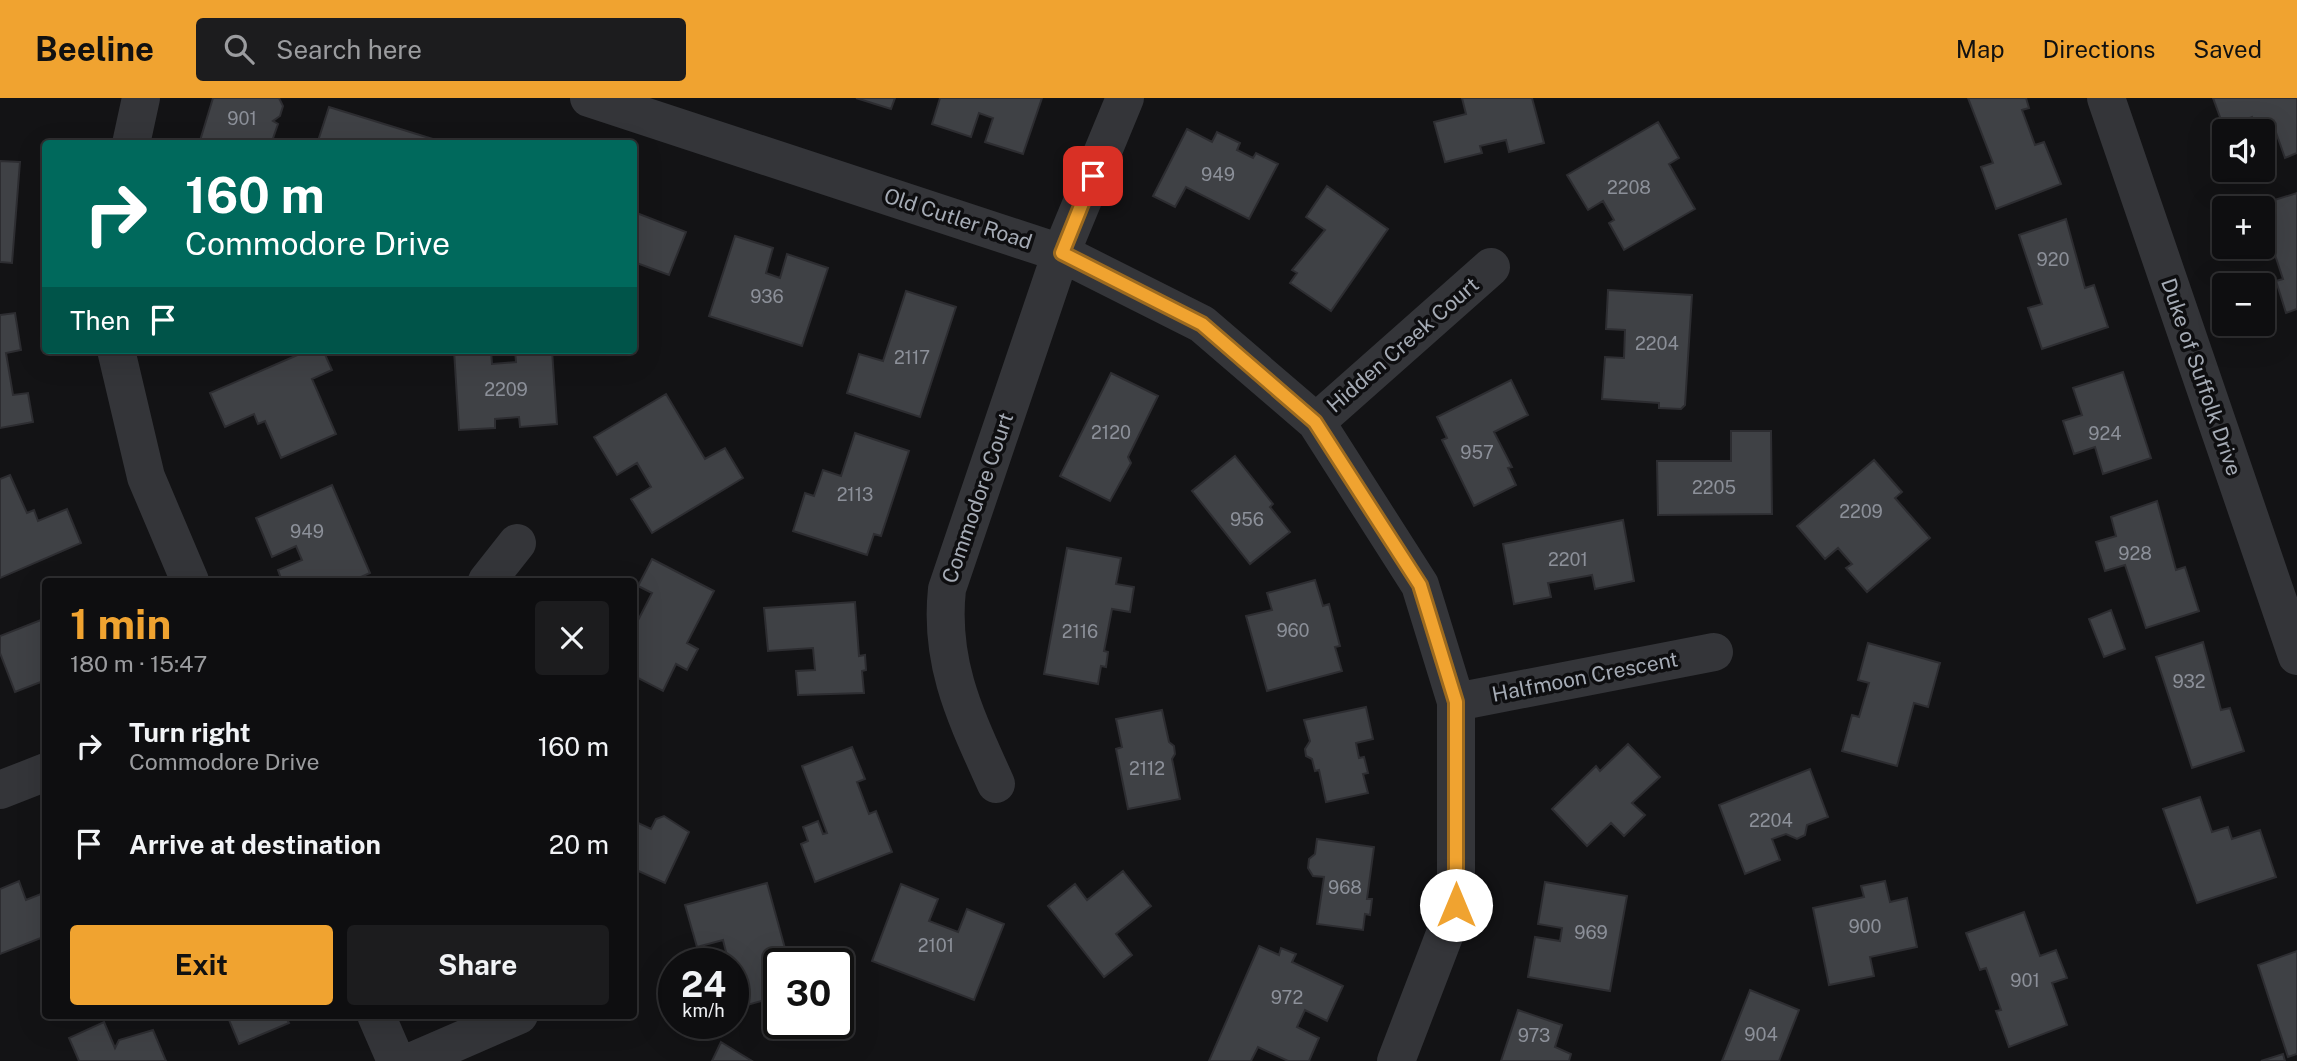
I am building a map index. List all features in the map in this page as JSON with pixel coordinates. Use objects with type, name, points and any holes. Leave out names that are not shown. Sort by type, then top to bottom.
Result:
[{"type":"street","points":[[132,140],[141,98]]},
{"type":"street","name":"Old Cutler Road","points":[[589,98],[1062,253],[1202,324],[1315,422],[1420,585],[1456,702],[1456,905],[1396,1061]]},
{"type":"street","name":"Commodore Court","points":[[996,784],[967,719],[946,652],[943,623],[947,589],[1062,253],[1125,98]]},
{"type":"street","name":"Duke of Suffolk Drive","points":[[2106,98],[2297,656]]},
{"type":"street","name":"Hidden Creek Court","points":[[1315,422],[1491,267]]},
{"type":"street","points":[[117,354],[146,477],[189,578]]},
{"type":"street","points":[[489,578],[517,544]]},
{"type":"street","name":"Halfmoon Crescent","points":[[1456,702],[1714,652]]},
{"type":"street","points":[[0,790],[42,774]]},
{"type":"street","points":[[378,1019],[396,1061]]},
{"type":"street","points":[[413,1061],[510,1019]]},
{"type":"building","points":[[213,98],[279,98],[283,106],[280,116],[273,121],[278,124],[272,140],[200,140]]},
{"type":"building","points":[[856,98],[895,98],[891,109]]},
{"type":"building","points":[[940,98],[1042,98],[1023,154],[985,142],[993,118],[979,113],[971,137],[932,124]]},
{"type":"building","points":[[1462,98],[1532,98],[1544,143],[1509,152],[1506,140],[1480,146],[1482,153],[1445,162],[1434,122],[1466,114]]},
{"type":"building","points":[[1968,98],[2026,98],[2029,108],[2022,110],[2035,145],[2044,142],[2061,184],[1996,209],[1981,167],[1993,163]]},
{"type":"building","points":[[2213,98],[2297,98],[2297,153],[2285,158],[2275,130],[2275,119],[2221,119]]},
{"type":"building","points":[[329,107],[436,140],[318,140]]},
{"type":"building","points":[[1658,122],[1679,158],[1669,164],[1695,209],[1624,250],[1609,223],[1614,220],[1603,201],[1588,210],[1567,175]]},
{"type":"building","points":[[1187,129],[1212,142],[1217,132],[1240,143],[1237,150],[1253,158],[1256,153],[1278,164],[1249,219],[1186,187],[1175,207],[1153,196]]},
{"type":"building","points":[[0,161],[20,162],[12,263],[0,262]]},
{"type":"building","points":[[1327,186],[1388,229],[1331,311],[1290,283],[1297,273],[1292,270],[1325,230],[1306,217]]},
{"type":"building","points":[[2297,193],[2297,309],[2286,313],[2276,281],[2283,279],[2275,255],[2275,200]]},
{"type":"building","points":[[637,213],[686,232],[669,275],[637,263]]},
{"type":"building","points":[[2066,219],[2085,288],[2094,285],[2108,327],[2042,349],[2028,308],[2042,304],[2019,235]]},
{"type":"building","points":[[735,236],[773,248],[766,273],[780,278],[787,254],[828,268],[802,346],[709,316]]},
{"type":"building","points":[[1608,290],[1692,295],[1685,405],[1681,409],[1659,408],[1659,403],[1602,399],[1605,357],[1624,358],[1625,330],[1606,329]]},
{"type":"building","points":[[906,291],[956,307],[920,417],[847,393],[859,354],[883,361]]},
{"type":"building","points":[[15,313],[21,350],[6,353],[13,395],[28,393],[33,422],[0,428],[0,315]]},
{"type":"building","points":[[300,354],[325,354],[332,370],[312,379],[336,434],[281,458],[265,421],[258,424],[254,414],[225,427],[210,393]]},
{"type":"building","points":[[454,354],[491,354],[492,364],[516,362],[515,354],[552,354],[557,424],[520,427],[519,417],[495,419],[495,428],[459,430]]},
{"type":"building","points":[[2123,372],[2151,458],[2103,474],[2095,447],[2074,454],[2063,421],[2082,415],[2073,388]]},
{"type":"building","points":[[1111,373],[1158,396],[1128,457],[1131,463],[1110,501],[1060,476]]},
{"type":"building","points":[[1511,380],[1528,415],[1494,432],[1512,467],[1508,468],[1516,485],[1474,506],[1442,440],[1447,438],[1437,417]]},
{"type":"building","points":[[666,394],[705,459],[725,448],[743,478],[652,533],[631,499],[651,487],[637,463],[617,475],[594,437]]},
{"type":"building","points":[[1731,431],[1771,431],[1772,514],[1658,515],[1657,461],[1731,461]]},
{"type":"building","points":[[855,433],[909,451],[881,536],[874,534],[867,555],[793,531],[805,493],[814,496],[823,470],[841,476]]},
{"type":"building","points":[[1235,456],[1273,504],[1270,507],[1290,532],[1250,564],[1192,491]]},
{"type":"building","points":[[1874,460],[1902,492],[1895,498],[1930,538],[1867,592],[1846,568],[1852,564],[1838,548],[1825,559],[1797,526]]},
{"type":"building","points":[[10,475],[27,513],[34,510],[38,521],[67,509],[81,543],[0,578],[0,479]]},
{"type":"building","points":[[332,485],[370,573],[359,578],[281,578],[278,570],[302,560],[296,546],[272,557],[256,518]]},
{"type":"building","points":[[2157,501],[2176,570],[2185,567],[2199,611],[2146,628],[2125,565],[2105,571],[2096,542],[2116,536],[2111,517]]},
{"type":"building","points":[[1623,520],[1634,581],[1595,589],[1592,575],[1548,583],[1551,597],[1514,604],[1503,544]]},
{"type":"building","points":[[1067,548],[1121,558],[1116,584],[1134,587],[1130,612],[1112,609],[1104,651],[1108,652],[1106,667],[1101,666],[1098,684],[1044,674]]},
{"type":"building","points":[[652,559],[714,591],[687,643],[698,649],[687,670],[676,664],[663,691],[637,678],[637,622],[652,593],[638,586]]},
{"type":"building","points":[[1315,580],[1323,606],[1329,604],[1340,646],[1335,647],[1342,671],[1267,691],[1246,616],[1272,610],[1267,593]]},
{"type":"building","points":[[855,602],[859,656],[865,655],[866,670],[862,671],[864,693],[798,695],[796,671],[815,670],[813,648],[768,651],[764,608]]},
{"type":"building","points":[[2111,610],[2125,649],[2104,657],[2089,619]]},
{"type":"building","points":[[42,620],[42,682],[15,692],[0,653],[0,636]]},
{"type":"building","points":[[2203,642],[2221,710],[2230,708],[2244,751],[2192,768],[2156,657]]},
{"type":"building","points":[[1868,643],[1940,663],[1928,707],[1914,703],[1897,766],[1842,751],[1852,715],[1859,717],[1869,683],[1858,680]]},
{"type":"building","points":[[1366,707],[1373,739],[1356,743],[1359,758],[1364,757],[1368,773],[1363,774],[1368,793],[1326,802],[1319,770],[1315,771],[1312,759],[1306,756],[1305,749],[1310,741],[1304,720]]},
{"type":"building","points":[[1162,710],[1169,742],[1174,746],[1175,754],[1172,759],[1180,799],[1128,809],[1116,749],[1122,747],[1116,719]]},
{"type":"building","points":[[1628,744],[1660,777],[1632,803],[1645,815],[1624,836],[1611,823],[1587,846],[1552,809],[1596,766],[1600,771]]},
{"type":"building","points":[[852,747],[865,779],[857,782],[869,814],[876,811],[892,852],[815,882],[801,844],[808,841],[803,827],[818,821],[823,834],[827,833],[802,766]]},
{"type":"building","points":[[1810,769],[1828,817],[1807,825],[1805,835],[1797,839],[1786,834],[1772,839],[1780,860],[1745,874],[1719,805]]},
{"type":"building","points":[[2200,797],[2212,832],[2228,827],[2232,839],[2260,830],[2276,877],[2197,903],[2163,809]]},
{"type":"building","points":[[664,816],[689,832],[665,883],[637,870],[637,822],[651,829],[656,819]]},
{"type":"building","points":[[1317,839],[1374,847],[1367,899],[1372,899],[1370,915],[1365,914],[1363,930],[1317,924],[1324,877],[1313,876],[1308,868],[1309,859],[1315,854]]},
{"type":"building","points":[[1123,871],[1151,906],[1116,934],[1132,955],[1104,977],[1048,906],[1075,884],[1087,900]]},
{"type":"building","points":[[19,881],[26,900],[42,894],[42,938],[0,954],[0,889]]},
{"type":"building","points":[[1885,881],[1890,902],[1907,898],[1917,947],[1870,957],[1874,976],[1829,985],[1813,908],[1864,897],[1861,886]]},
{"type":"building","points":[[1545,882],[1627,896],[1610,991],[1528,977],[1535,937],[1560,941],[1562,928],[1538,924]]},
{"type":"building","points":[[767,883],[785,948],[763,948],[763,1001],[749,1004],[749,948],[725,948],[723,940],[697,947],[685,905]]},
{"type":"building","points":[[901,884],[938,899],[929,921],[958,932],[967,909],[1004,924],[974,1000],[872,961]]},
{"type":"building","points":[[2024,912],[2040,956],[2056,950],[2067,978],[2052,983],[2067,1025],[2009,1047],[1996,1011],[2001,1010],[1986,968],[1980,970],[1966,933]]},
{"type":"building","points":[[1259,946],[1279,955],[1281,948],[1296,954],[1292,962],[1343,986],[1327,1021],[1305,1010],[1297,1027],[1319,1038],[1309,1061],[1288,1061],[1258,1047],[1251,1061],[1209,1061]]},
{"type":"building","points":[[2297,951],[2297,1054],[2288,1057],[2258,965]]},
{"type":"building","points":[[1750,990],[1799,1010],[1779,1061],[1722,1061]]},
{"type":"building","points":[[1518,1010],[1562,1025],[1555,1047],[1571,1054],[1569,1061],[1501,1061]]},
{"type":"building","points":[[229,1019],[287,1019],[289,1023],[239,1044]]},
{"type":"building","points":[[104,1022],[115,1048],[119,1040],[153,1030],[166,1061],[79,1061],[69,1038]]},
{"type":"building","points":[[721,1042],[752,1061],[712,1061]]},
{"type":"building","points":[[2283,1054],[2285,1061],[2261,1061]]},
{"type":"route","points":[[1093,176],[1062,253],[1202,324],[1315,422],[1420,585],[1456,702],[1456,905]]}]
